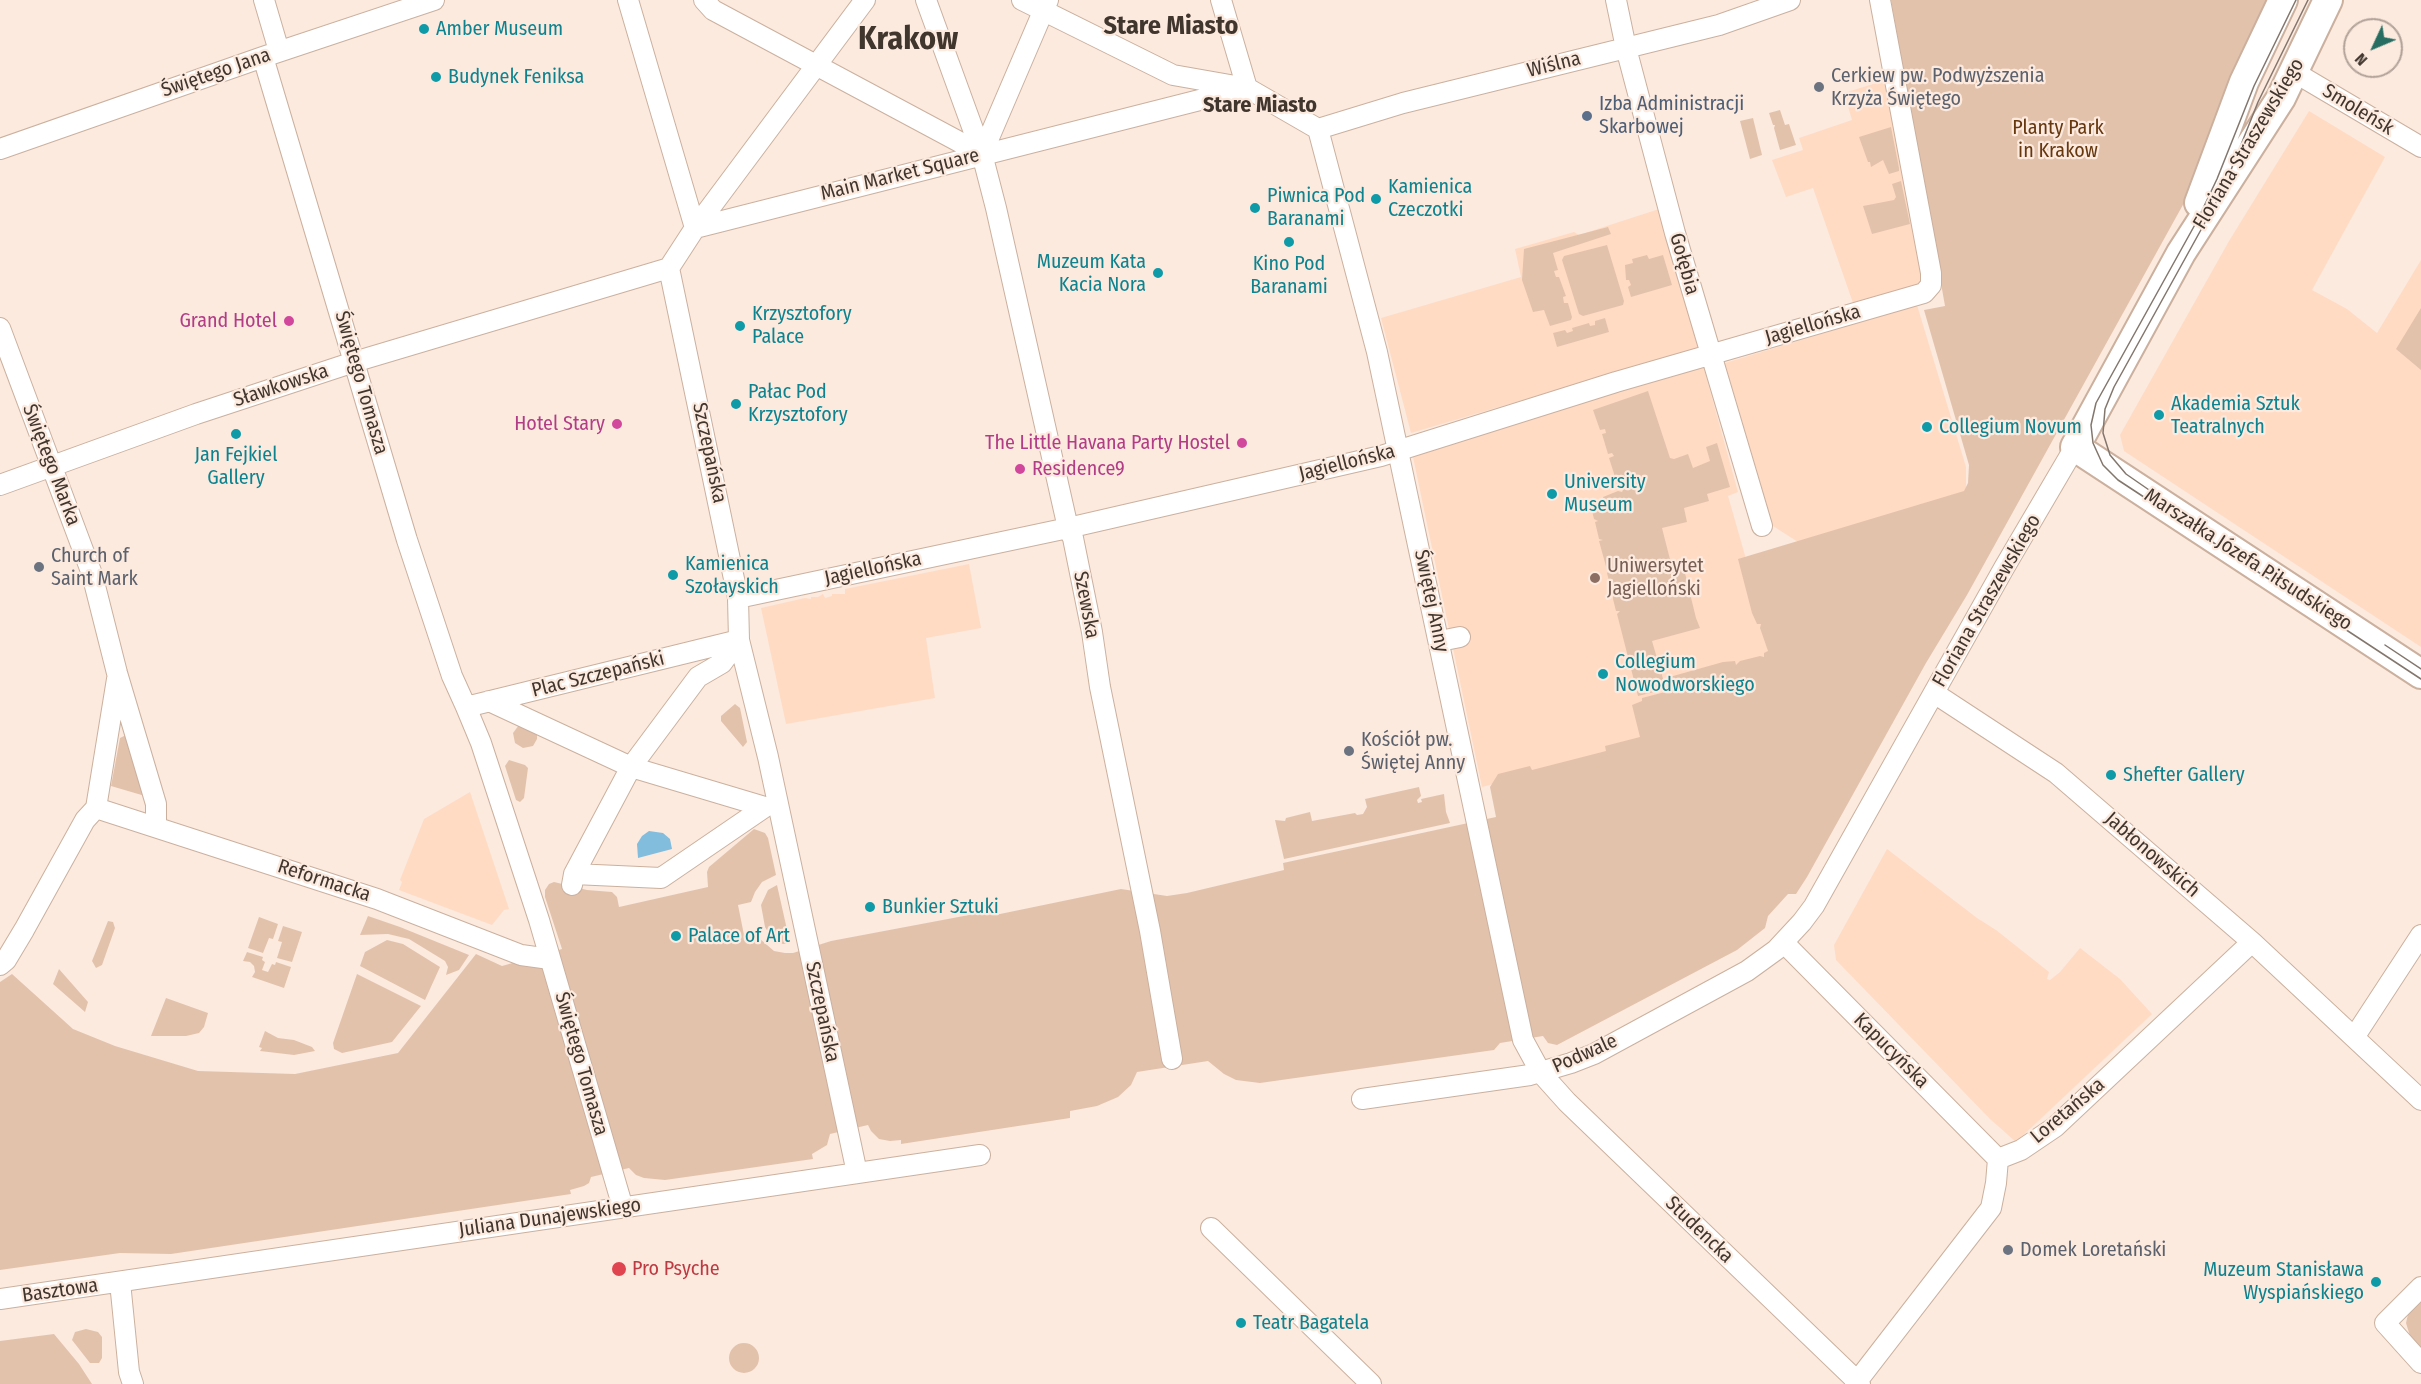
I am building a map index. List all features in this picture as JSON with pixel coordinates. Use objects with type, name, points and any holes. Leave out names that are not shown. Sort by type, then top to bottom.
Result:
[{"type":"street","name":"Świętego Tomasza","points":[[264,0],[271,54],[354,362],[407,540],[452,676],[481,743],[539,920],[623,1208]]},
{"type":"street","name":"Świętego Jana","points":[[0,149],[271,54],[434,0]]},
{"type":"street","points":[[628,0],[694,228]]},
{"type":"street","points":[[704,0],[713,10],[982,154],[1046,5]]},
{"type":"street","points":[[669,268],[694,228],[865,0]]},
{"type":"street","name":"Szewska","points":[[926,0],[982,154],[998,216],[1092,632],[1100,687],[1150,931],[1172,1059]]},
{"type":"street","points":[[1022,0],[1046,5],[1173,75],[1247,88],[1318,129]]},
{"type":"street","points":[[1221,0],[1247,88]]},
{"type":"street","name":"Gołębia","points":[[1616,0],[1626,48],[1710,355],[1762,526]]},
{"type":"street","name":"Wiślna","points":[[1318,129],[1403,103],[1719,24],[1790,0]]},
{"type":"street","name":"Jagiellońska","points":[[738,598],[1068,528],[1399,451],[1616,382],[1924,293],[1931,285],[1931,273],[1880,0]]},
{"type":"street","name":"Floriana Straszewskiego","points":[[2181,253],[2244,82],[2283,0]]},
{"type":"street","name":"Floriana Straszewskiego","points":[[1784,943],[1814,906],[2075,447],[2181,253],[2281,98],[2328,0]]},
{"type":"street","name":"Smoleńsk","points":[[2294,72],[2421,147]]},
{"type":"street","name":"Main Market Square","points":[[694,228],[1247,88]]},
{"type":"street","name":"Świętej Anny","points":[[1318,129],[1377,352],[1523,1040],[1541,1073]]},
{"type":"street","name":"Sławkowska","points":[[0,485],[196,414],[354,362],[669,268]]},
{"type":"street","name":"Szczepańska","points":[[669,268],[738,598],[739,640],[757,709],[857,1173]]},
{"type":"street","name":"Świętego Marka","points":[[0,328],[92,574],[117,673],[156,804],[156,826]]},
{"type":"street","name":"Marszałka Józefa Piłsudskiego","points":[[2075,447],[2421,674]]},
{"type":"street","points":[[1440,641],[1460,637]]},
{"type":"street","points":[[489,701],[631,767],[765,807],[661,878],[572,881],[631,767],[699,677],[722,663],[739,640]]},
{"type":"street","name":"Plac Szczepański","points":[[466,707],[739,640]]},
{"type":"street","name":"Świętego Marka","points":[[0,965],[6,960],[24,930],[85,820],[96,808],[117,673]]},
{"type":"street","name":"Jabłonowskich","points":[[1934,693],[2056,773],[2252,942],[2421,1100]]},
{"type":"street","name":"Reformacka","points":[[96,808],[377,899],[521,955],[550,959]]},
{"type":"street","points":[[2355,1036],[2421,934]]},
{"type":"street","name":"Loretańska","points":[[1998,1159],[2021,1150],[2055,1127],[2252,942]]},
{"type":"street","name":"Podwale","points":[[1362,1100],[1541,1073],[1594,1054],[1747,971],[1784,943]]},
{"type":"street","name":"Kapucyńska","points":[[1784,943],[1998,1159]]},
{"type":"street","name":"Studencka","points":[[1541,1073],[1567,1102],[1857,1383]]},
{"type":"street","name":"Juliana Dunajewskiego","points":[[120,1282],[980,1155]]},
{"type":"street","points":[[1857,1383],[1991,1208],[1998,1159]]},
{"type":"street","points":[[1211,1228],[1371,1384]]},
{"type":"street","points":[[120,1282],[129,1372],[133,1384]]},
{"type":"street","name":"Basztowa","points":[[0,1299],[120,1282]]},
{"type":"street","points":[[2421,1287],[2385,1323],[2421,1363]]},
{"type":"shaded area","points":[[1889,79],[1927,282],[1853,303],[1813,188],[1786,197],[1772,160],[1803,150],[1799,138],[1852,120],[1844,93]]},
{"type":"shaded area","points":[[2309,111],[2385,157],[2312,290],[2347,309],[2377,333],[2421,260],[2421,647],[2124,451],[2120,435],[2229,241]]},
{"type":"shaded area","points":[[1659,209],[1699,348],[1411,433],[1381,318],[1521,277],[1515,249],[1574,232],[1579,235]]},
{"type":"shaded area","name":"Collegium Novum","points":[[1917,305],[1966,467],[1966,492],[1798,542],[1773,526],[1725,363]]},
{"type":"shaded area","name":"Uniwersytet Jagielloński","points":[[1703,365],[1738,492],[1728,496],[1775,660],[1649,743],[1482,787],[1413,457]]},
{"type":"shaded area","points":[[969,564],[981,628],[926,638],[935,698],[786,724],[761,608],[805,598],[811,599],[811,597],[823,594],[825,598],[832,594],[845,594],[845,589]]},
{"type":"shaded area","points":[[470,792],[509,909],[504,910],[492,925],[399,890],[402,882],[400,880],[424,819]]},
{"type":"shaded area","points":[[1887,849],[2049,972],[2047,979],[2050,980],[2060,972],[2080,948],[2120,979],[2152,1014],[2016,1142],[1990,1119],[1836,960],[1834,945]]},
{"type":"green space","name":"Planty Park in Krakow","points":[[1891,0],[2277,0],[2200,174],[1967,595],[1926,663],[1807,877],[1796,894],[1788,894],[1768,916],[1765,928],[1737,950],[1557,1045],[1548,1043],[1543,1036],[1500,1043],[1494,1050],[1260,1083],[1236,1080],[1208,1061],[1137,1072],[1131,1085],[1118,1097],[1097,1106],[1070,1111],[1070,1118],[901,1144],[901,1140],[879,1139],[868,1125],[830,1134],[827,1145],[812,1154],[813,1159],[665,1180],[644,1178],[636,1175],[629,1168],[591,1177],[589,1183],[570,1190],[571,1194],[171,1254],[120,1253],[0,1270],[0,982],[12,974],[73,1029],[115,1046],[198,1071],[295,1074],[398,1053],[476,954],[502,966],[562,949],[545,897],[545,890],[549,884],[554,882],[587,890],[612,892],[617,897],[619,907],[708,887],[709,867],[754,829],[765,833],[768,838],[776,875],[762,882],[751,902],[738,905],[745,940],[759,938],[774,951],[785,953],[793,953],[831,941],[985,912],[1000,914],[1121,889],[1167,896],[1187,893],[1284,870],[1283,863],[1496,817],[1490,787],[1498,774],[1530,766],[1532,770],[1606,751],[1605,746],[1640,737],[1632,705],[1642,701],[1642,698],[1669,691],[1666,678],[1723,662],[1735,661],[1736,665],[1740,661],[1764,657],[1764,653],[1768,651],[1760,628],[1761,624],[1757,624],[1752,613],[1738,559],[1964,491],[1968,483],[1969,465],[1924,310],[1945,306]]},
{"type":"green space","points":[[1780,110],[1785,125],[1789,124],[1796,145],[1780,150],[1775,125],[1769,113]]},
{"type":"green space","points":[[1753,118],[1762,155],[1750,159],[1740,121]]},
{"type":"green space","points":[[1891,127],[1899,171],[1889,174],[1883,160],[1871,167],[1859,137]]},
{"type":"green space","points":[[1901,181],[1910,224],[1872,234],[1863,206],[1894,200],[1896,197],[1892,184]]},
{"type":"green space","points":[[1608,227],[1611,234],[1553,253],[1558,270],[1554,271],[1556,277],[1559,277],[1566,296],[1563,297],[1564,303],[1568,303],[1572,317],[1571,320],[1550,326],[1544,310],[1533,312],[1522,280],[1524,249]]},
{"type":"green space","points":[[1607,245],[1624,301],[1623,305],[1583,316],[1579,314],[1562,260],[1564,256]]},
{"type":"green space","points":[[1647,255],[1649,259],[1663,255],[1672,285],[1631,297],[1628,287],[1631,285],[1629,280],[1626,280],[1625,265],[1633,263],[1632,259]]},
{"type":"green space","points":[[2421,308],[2421,370],[2396,349]]},
{"type":"green space","points":[[1605,318],[1609,332],[1557,347],[1553,333],[1565,330],[1567,333],[1573,331],[1572,328],[1589,323],[1590,326],[1595,325],[1595,321]]},
{"type":"green space","points":[[1648,391],[1670,458],[1674,459],[1688,454],[1693,468],[1710,461],[1706,447],[1717,443],[1730,487],[1707,494],[1709,501],[1684,508],[1687,522],[1662,528],[1673,571],[1684,569],[1700,628],[1652,641],[1666,689],[1638,696],[1617,614],[1620,611],[1616,611],[1613,599],[1616,594],[1612,593],[1607,573],[1610,570],[1607,570],[1599,541],[1603,540],[1599,539],[1595,522],[1598,521],[1594,519],[1590,503],[1604,501],[1603,497],[1623,490],[1619,489],[1609,458],[1614,456],[1612,453],[1608,454],[1602,434],[1606,433],[1605,429],[1600,430],[1593,410]]},
{"type":"green space","points":[[735,704],[740,708],[747,742],[743,747],[721,721],[721,716]]},
{"type":"green space","points":[[519,725],[537,734],[533,746],[523,748],[515,743],[513,733]]},
{"type":"green space","points":[[126,735],[145,796],[111,786],[120,738]]},
{"type":"green space","points":[[509,760],[528,768],[524,798],[520,802],[516,800],[505,766]]},
{"type":"green space","points":[[1419,787],[1421,796],[1417,800],[1418,803],[1422,802],[1421,799],[1444,794],[1450,823],[1284,859],[1275,820],[1285,821],[1286,818],[1310,812],[1312,821],[1355,813],[1363,814],[1367,807],[1365,799]]},
{"type":"green space","points":[[777,885],[790,943],[783,944],[773,940],[765,927],[761,905],[768,890]]},
{"type":"green space","points":[[368,916],[469,955],[459,970],[446,975],[448,967],[445,961],[409,939],[388,934],[360,935]]},
{"type":"green space","points":[[259,917],[278,924],[273,939],[269,938],[263,953],[248,948]]},
{"type":"green space","points":[[108,921],[113,922],[115,928],[102,965],[96,968],[92,961]]},
{"type":"green space","points":[[283,926],[302,932],[292,962],[277,958],[282,942],[278,941]]},
{"type":"green space","points":[[387,940],[403,944],[440,967],[425,1000],[360,966],[365,952]]},
{"type":"green space","points":[[247,952],[263,957],[262,960],[265,962],[262,970],[268,972],[272,964],[275,965],[276,962],[291,967],[284,988],[252,977],[255,972],[254,966],[250,962],[243,961]]},
{"type":"green space","points":[[59,969],[88,1002],[85,1012],[53,984]]},
{"type":"green space","points":[[357,974],[421,1006],[392,1042],[342,1053],[334,1049],[333,1043]]},
{"type":"green space","points":[[166,998],[208,1013],[204,1027],[199,1033],[186,1036],[151,1036]]},
{"type":"green space","points":[[265,1031],[278,1038],[294,1040],[312,1047],[315,1051],[294,1055],[260,1051],[262,1048],[259,1047]]},
{"type":"green space","points":[[2421,1298],[2421,1349],[2410,1336],[2406,1323],[2409,1310]]},
{"type":"green space","points":[[86,1329],[98,1332],[102,1337],[102,1358],[99,1363],[90,1363],[72,1340],[75,1332]]},
{"type":"green space","points":[[54,1334],[92,1384],[0,1384],[0,1341]]},
{"type":"green space","points":[[744,1343],[755,1347],[759,1358],[755,1369],[744,1373],[733,1369],[729,1358],[733,1347]]},
{"type":"water","points":[[649,831],[663,833],[670,839],[672,849],[638,858],[637,844]]},
{"type":"tram line","points":[[2296,0],[2254,86],[2217,179],[2197,221],[2096,403],[2091,425],[2093,443],[2103,465],[2118,480],[2421,679]]},
{"type":"tram line","points":[[2152,492],[2126,474],[2110,455],[2103,433],[2105,409],[2114,387],[2223,190],[2258,102],[2308,0]]},
{"type":"tram line","points":[[2385,645],[2421,669]]},
{"type":"place","name":"Amber Museum","points":[[424,29]]},
{"type":"place","name":"Budynek Feniksa","points":[[436,77]]},
{"type":"place","name":"Cerkiew pw. Podwyższenia Krzyża Świętego","points":[[1819,87]]},
{"type":"place","name":"Izba Administracji Skarbowej","points":[[1587,116]]},
{"type":"place","name":"Kamienica Czeczotki","points":[[1376,199]]},
{"type":"place","name":"Piwnica Pod Baranami","points":[[1255,208]]},
{"type":"place","name":"Kino Pod Baranami","points":[[1289,242]]},
{"type":"place","name":"Muzeum Kata Kacia Nora","points":[[1158,273]]},
{"type":"place","name":"Grand Hotel","points":[[289,321]]},
{"type":"place","name":"Krzysztofory Palace","points":[[740,326]]},
{"type":"place","name":"Pałac Pod Krzysztofory","points":[[736,404]]},
{"type":"place","name":"Akademia Sztuk Teatralnych","points":[[2159,415]]},
{"type":"place","name":"Hotel Stary","points":[[617,424]]},
{"type":"place","name":"Collegium Novum","points":[[1927,427]]},
{"type":"place","name":"Jan Fejkiel Gallery","points":[[236,434]]},
{"type":"place","name":"The Little Havana Party Hostel","points":[[1242,443]]},
{"type":"place","name":"Residence9","points":[[1020,469]]},
{"type":"place","name":"University Museum","points":[[1552,494]]},
{"type":"place","name":"Church of Saint Mark","points":[[39,567]]},
{"type":"place","name":"Kamienica Szołayskich","points":[[673,575]]},
{"type":"place","name":"Uniwersytet Jagielloński","points":[[1595,578]]},
{"type":"place","name":"Collegium Nowodworskiego","points":[[1603,674]]},
{"type":"place","name":"Kościół pw. Świętej Anny","points":[[1349,751]]},
{"type":"place","name":"Shefter Gallery","points":[[2111,775]]},
{"type":"place","name":"Bunkier Sztuki","points":[[870,907]]},
{"type":"place","name":"Palace of Art","points":[[676,936]]},
{"type":"place","name":"Domek Loretański","points":[[2008,1250]]},
{"type":"place","name":"Pro Psyche","points":[[619,1269]]},
{"type":"place","name":"Muzeum Stanisława Wyspiańskiego","points":[[2376,1282]]},
{"type":"place","name":"Teatr Bagatela","points":[[1241,1323]]},
{"type":"district","name":"Stare Miasto","points":[[1171,27]]},
{"type":"district","name":"Krakow","points":[[908,40]]},
{"type":"district","name":"Stare Miasto","points":[[1260,106]]}]
